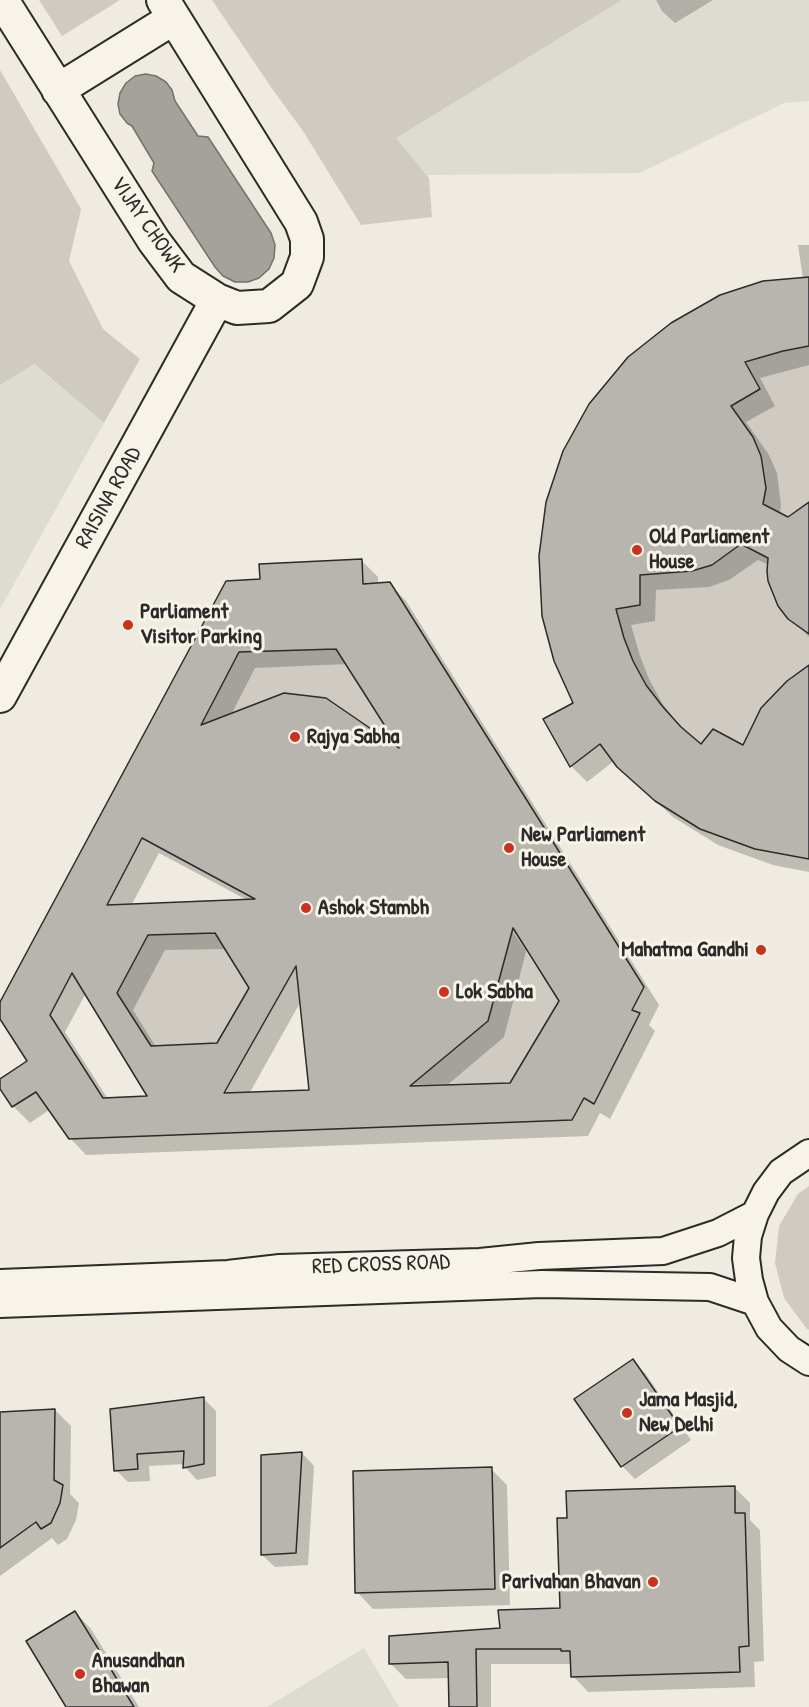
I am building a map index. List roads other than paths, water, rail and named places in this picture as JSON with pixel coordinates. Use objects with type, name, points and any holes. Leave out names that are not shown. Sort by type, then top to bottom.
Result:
[{"type":"main road","name":"VIJAY CHOWK","points":[[2,0],[154,241],[181,277],[217,300],[237,308],[269,306],[297,284],[308,256],[307,239],[300,222],[169,9]]},
{"type":"main road","points":[[58,90],[169,9]]},
{"type":"main road","name":"RAISINA ROAD","points":[[0,696],[217,300]]},
{"type":"street","points":[[809,1153],[781,1172],[766,1192],[755,1214],[748,1236],[746,1258],[755,1302],[769,1328],[789,1349],[809,1362]]},
{"type":"street","name":"RED CROSS ROAD","points":[[0,1283],[228,1274],[280,1268],[480,1262],[538,1256],[663,1251],[718,1233],[755,1214]]},
{"type":"street","name":"RED CROSS ROAD","points":[[0,1304],[542,1284],[710,1287],[755,1302]]},
{"type":"place","name":"Old Parliament House","points":[[637,550]]},
{"type":"place","name":"Parliament Visitor Parking","points":[[128,625]]},
{"type":"place","name":"Rajya Sabha","points":[[295,737]]},
{"type":"place","name":"New Parliament House","points":[[509,848]]},
{"type":"place","name":"Ashok Stambh","points":[[306,908]]},
{"type":"place","name":"Mahatma Gandhi","points":[[761,950]]},
{"type":"place","name":"Lok Sabha","points":[[444,992]]},
{"type":"place","name":"Jama Masjid, New Delhi","points":[[627,1413]]},
{"type":"place","name":"Parivahan Bhavan","points":[[653,1582]]},
{"type":"place","name":"Anusandhan Bhawan","points":[[80,1674]]}]
